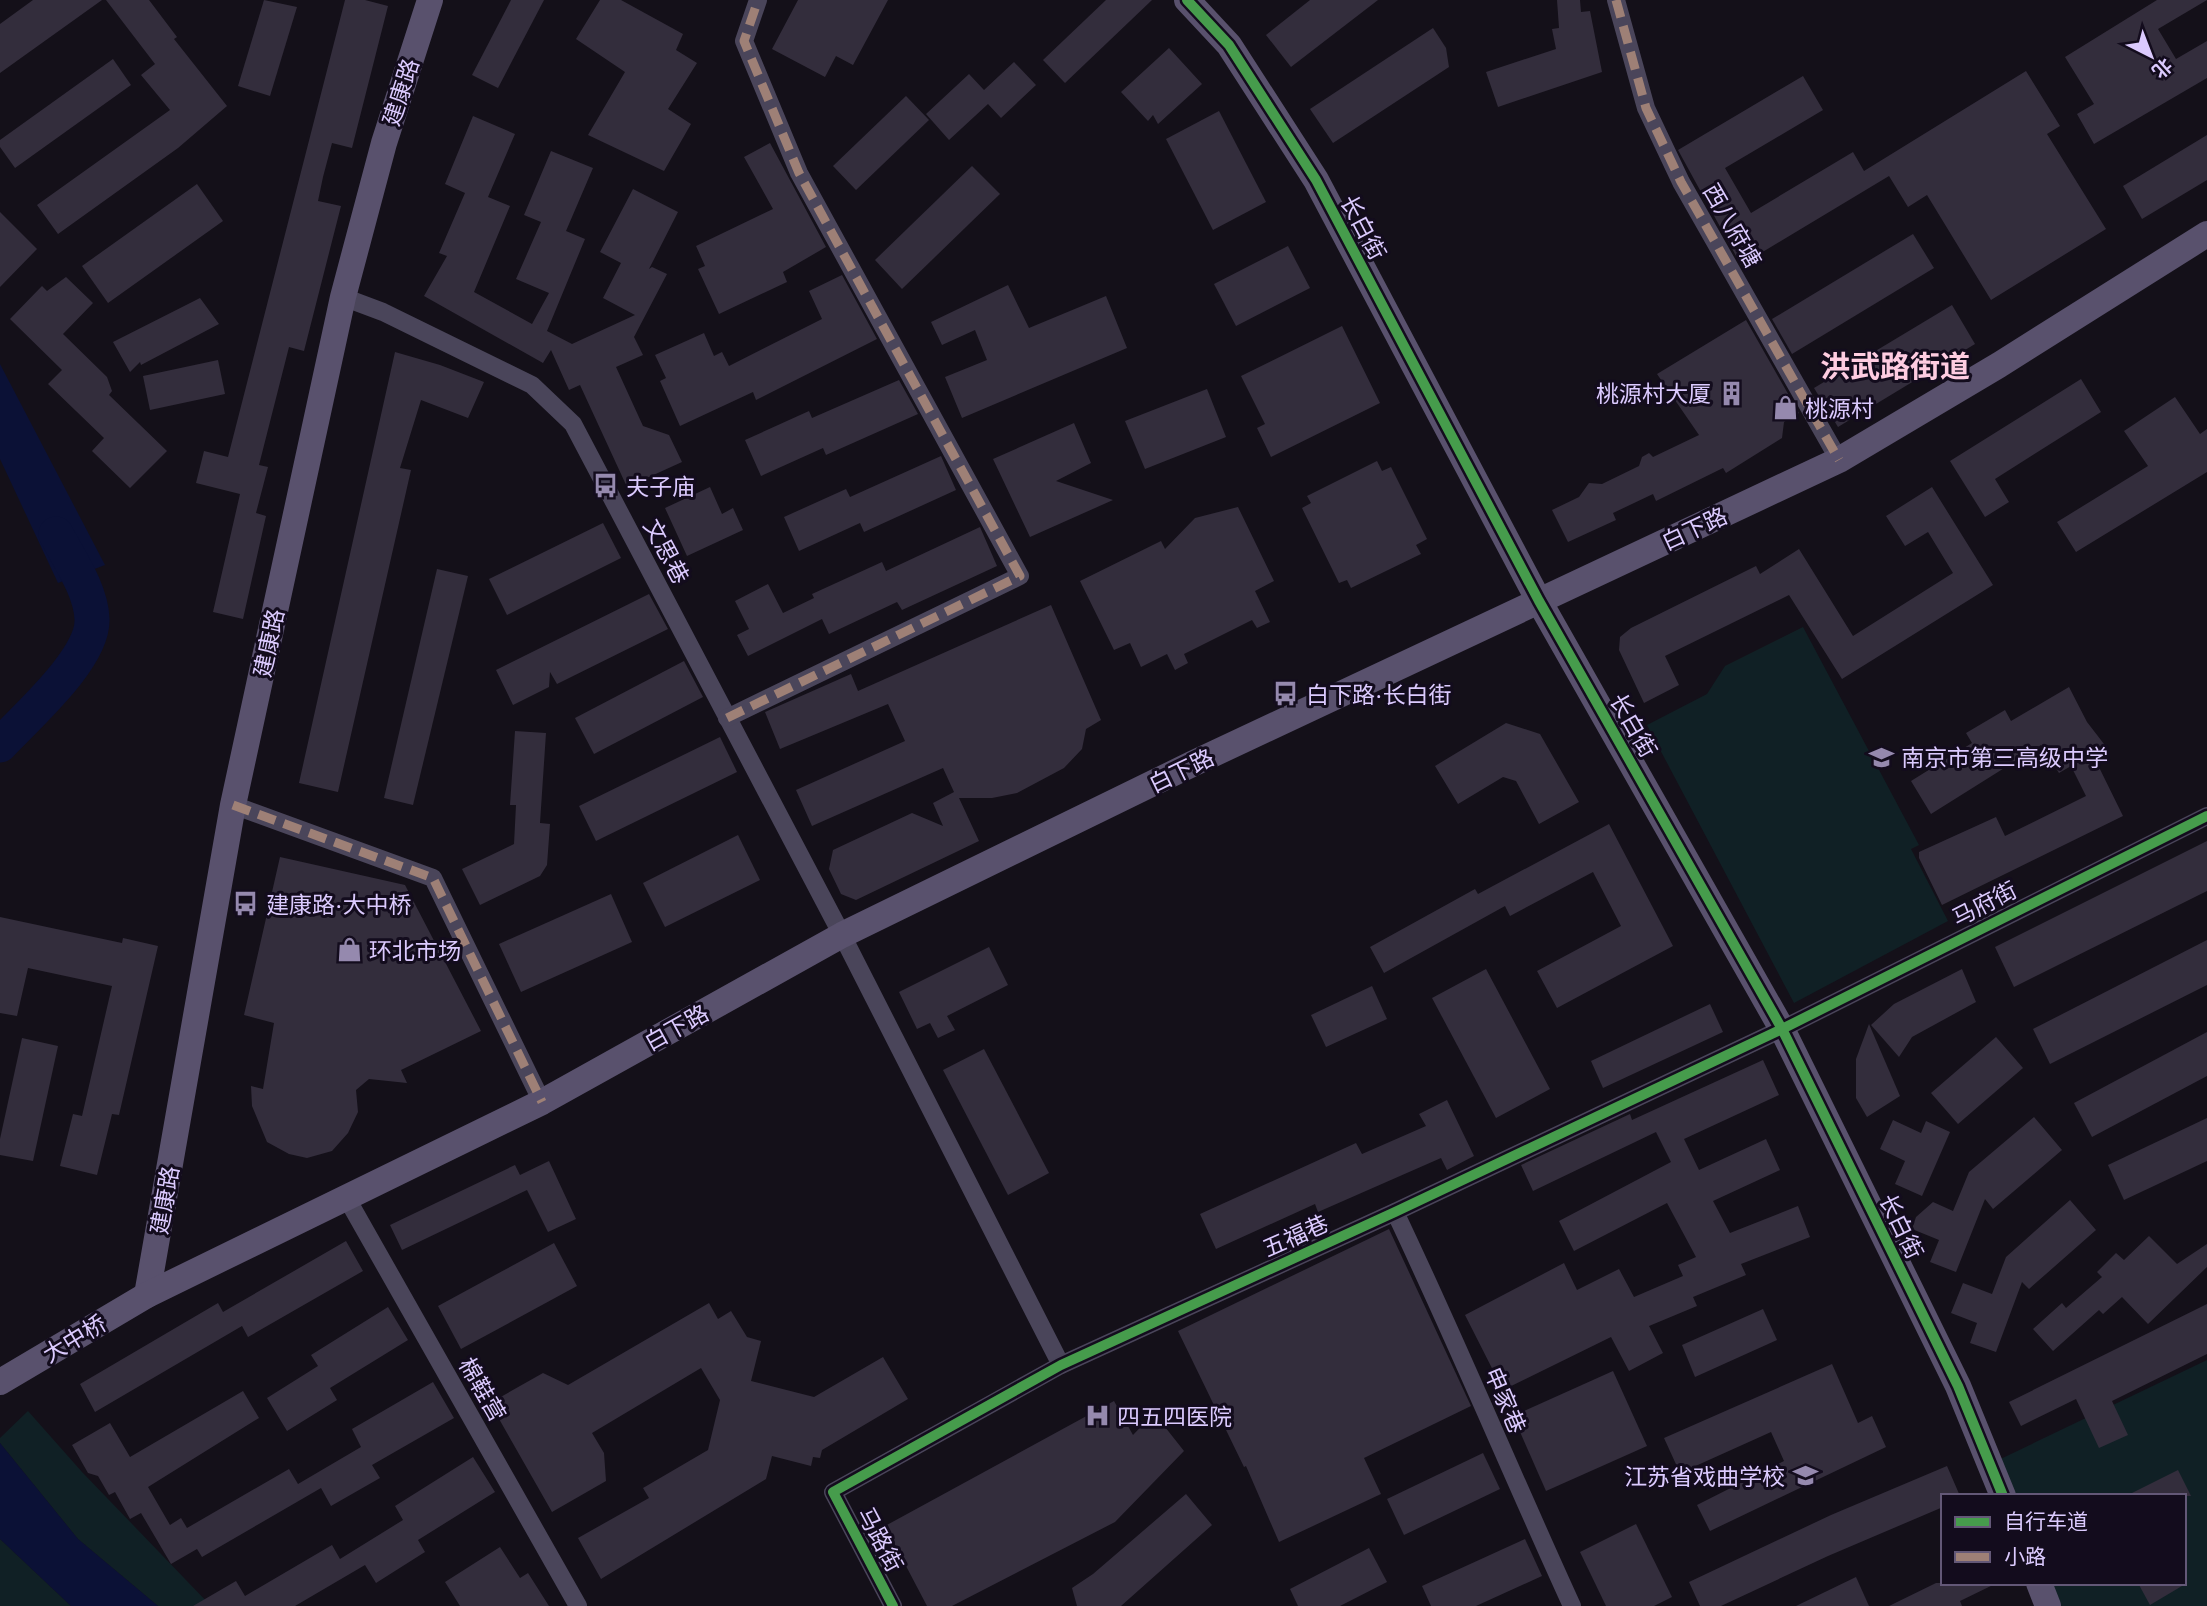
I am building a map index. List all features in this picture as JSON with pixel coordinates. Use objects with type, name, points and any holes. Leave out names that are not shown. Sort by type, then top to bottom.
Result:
[{"type":"main road","name":"建康路","points":[[147,1294],[233,805],[343,297],[384,143],[430,0]]},
{"type":"main road","name":"长白街","points":[[1187,0],[1229,45],[1316,180],[1539,601],[1782,1029],[1958,1386],[2002,1494]]},
{"type":"main road","name":"白下路","points":[[147,1294],[345,1195],[542,1102],[842,935],[1192,764],[1839,460],[1999,365],[2207,234]]},
{"type":"main road","name":"大中桥","points":[[1,1381],[147,1294]]},
{"type":"main road","points":[[2040,1585],[2048,1606]]},
{"type":"street","points":[[727,718],[1020,576],[799,173],[744,41],[758,0]]},
{"type":"street","name":"西八府塘","points":[[1616,0],[1646,108],[1681,182],[1839,460]]},
{"type":"street","name":"文思巷","points":[[343,297],[383,312],[532,385],[573,424],[842,935],[1060,1365]]},
{"type":"street","points":[[233,805],[433,878],[542,1102]]},
{"type":"street","name":"马府街","points":[[1782,1029],[2207,816]]},
{"type":"street","name":"五福巷","points":[[833,1492],[1060,1365],[1395,1212],[1782,1029]]},
{"type":"street","name":"棉鞋营","points":[[345,1195],[578,1606]]},
{"type":"street","name":"申家巷","points":[[1395,1212],[1442,1311],[1509,1471],[1572,1606]]},
{"type":"street","name":"马路街","points":[[833,1492],[893,1606]]},
{"type":"shaded area","points":[[0,364],[105,565],[58,583],[0,459]]},
{"type":"shaded area","points":[[1803,627],[1919,845],[1911,849],[1948,921],[1794,1003],[1647,725],[1707,694],[1725,666]]},
{"type":"shaded area","points":[[2207,1360],[2207,1606],[2048,1606],[2040,1585],[2186,1585],[2186,1494],[2002,1494],[1990,1464]]},
{"type":"shaded area","points":[[28,1411],[82,1472],[211,1606],[158,1606],[78,1539],[0,1443],[0,1438]]},
{"type":"shaded area","points":[[0,1443],[78,1539],[158,1606],[71,1606],[0,1539]]},
{"type":"shaded area","points":[[0,1539],[71,1606],[0,1606]]},
{"type":"building","points":[[33,0],[102,0],[0,73],[0,24]]},
{"type":"building","points":[[106,0],[149,0],[177,37],[174,39],[227,106],[178,148],[58,234],[37,205],[170,110],[141,75],[155,64]]},
{"type":"building","points":[[264,0],[297,7],[270,96],[238,86]]},
{"type":"building","points":[[345,0],[365,0],[388,6],[352,148],[332,143],[323,177],[318,201],[341,206],[304,351],[289,347],[259,465],[268,467],[256,513],[266,516],[243,619],[213,612],[240,494],[196,483],[204,451],[228,457]]},
{"type":"building","points":[[511,0],[544,0],[498,88],[472,75]]},
{"type":"building","points":[[600,0],[621,0],[683,34],[676,50],[697,63],[668,109],[691,124],[664,171],[588,135],[625,72],[576,39]]},
{"type":"building","points":[[798,0],[888,0],[853,65],[836,56],[825,77],[772,49]]},
{"type":"building","points":[[1106,0],[1152,0],[1065,83],[1043,60]]},
{"type":"building","points":[[1310,0],[1378,0],[1291,67],[1266,35]]},
{"type":"building","points":[[1557,0],[1580,0],[1581,12],[1590,11],[1602,72],[1498,107],[1486,72],[1556,49],[1552,29],[1559,28]]},
{"type":"building","points":[[2157,0],[2207,0],[2158,29],[2176,59],[2207,41],[2207,78],[2094,144],[2077,114],[2094,104],[2065,57]]},
{"type":"building","points":[[1433,28],[1446,48],[1449,67],[1333,143],[1310,109]]},
{"type":"building","points":[[1169,48],[1202,84],[1158,124],[1153,115],[1148,121],[1121,92]]},
{"type":"building","points":[[113,59],[131,85],[15,168],[0,147],[0,140]]},
{"type":"building","points":[[1014,62],[1036,85],[1001,118],[988,104],[949,140],[926,114],[969,74],[984,90]]},
{"type":"building","points":[[2026,71],[2060,126],[2047,134],[2106,229],[1991,300],[1927,195],[1908,207],[1889,176],[1741,265],[1678,150],[1803,76],[1823,110],[1725,168],[1751,213],[1853,152],[1864,171]]},
{"type":"building","points":[[906,96],[929,120],[856,190],[833,166]]},
{"type":"building","points":[[1219,111],[1266,202],[1213,230],[1166,139]]},
{"type":"building","points":[[473,116],[515,134],[488,197],[510,206],[474,292],[532,324],[549,293],[516,279],[541,222],[524,215],[551,151],[593,168],[566,231],[585,239],[547,331],[572,344],[635,315],[603,298],[621,263],[600,252],[633,189],[678,212],[649,269],[652,267],[667,274],[634,337],[643,355],[616,367],[643,426],[669,435],[682,462],[627,487],[580,385],[569,390],[551,350],[543,363],[424,296],[447,256],[439,253],[465,193],[445,184]]},
{"type":"building","points":[[2207,135],[2207,180],[2142,219],[2123,186]]},
{"type":"building","points":[[770,143],[826,247],[783,272],[787,282],[719,314],[698,269],[705,266],[696,246],[773,209],[744,157]]},
{"type":"building","points":[[972,166],[1000,194],[902,289],[875,260]]},
{"type":"building","points":[[197,184],[223,221],[108,303],[82,266]]},
{"type":"building","points":[[0,212],[37,249],[0,287]]},
{"type":"building","points":[[1913,234],[1934,268],[1792,354],[1772,319]]},
{"type":"building","points":[[1288,246],[1310,288],[1236,326],[1214,284]]},
{"type":"building","points":[[842,275],[877,339],[756,400],[753,392],[680,426],[660,381],[666,378],[655,355],[704,333],[714,356],[722,352],[729,366],[822,319],[809,291]]},
{"type":"building","points":[[66,277],[93,303],[63,334],[107,377],[112,391],[109,395],[167,451],[130,488],[92,451],[104,438],[48,384],[62,370],[10,319],[42,286],[47,291]]},
{"type":"building","points":[[1008,285],[1029,328],[1106,296],[1127,348],[962,418],[945,377],[987,360],[975,330],[942,345],[931,322]]},
{"type":"building","points":[[200,298],[219,324],[141,365],[140,362],[130,372],[113,342]]},
{"type":"building","points":[[1952,305],[1975,344],[1838,427],[1814,388]]},
{"type":"building","name":"桃源村大厦","points":[[1746,320],[1799,413],[1784,422],[1782,438],[1726,473],[1723,468],[1656,501],[1653,494],[1613,513],[1616,520],[1568,542],[1552,510],[1579,497],[1589,483],[1602,484],[1639,466],[1642,457],[1649,453],[1653,457],[1699,435],[1657,374]]},
{"type":"building","points":[[1342,326],[1380,403],[1271,457],[1257,428],[1265,424],[1241,376]]},
{"type":"building","points":[[395,352],[484,382],[468,418],[421,400],[400,468],[411,470],[338,792],[299,783]]},
{"type":"building","points":[[218,360],[225,394],[150,410],[143,376]]},
{"type":"building","points":[[2081,379],[2101,412],[1995,479],[2009,502],[1985,517],[1950,461]]},
{"type":"building","points":[[899,380],[918,414],[826,455],[823,448],[761,476],[745,440],[809,411],[812,418]]},
{"type":"building","points":[[1207,389],[1226,437],[1145,469],[1125,421]]},
{"type":"building","points":[[2175,397],[2200,434],[2207,429],[2207,472],[2076,552],[2057,522],[2148,466],[2124,431]]},
{"type":"building","points":[[1074,423],[1091,463],[1056,481],[1113,500],[1030,537],[993,459]]},
{"type":"building","points":[[941,456],[956,490],[864,532],[860,523],[799,551],[784,517],[846,489],[850,497]]},
{"type":"building","points":[[1377,461],[1382,471],[1391,467],[1427,539],[1416,545],[1421,554],[1351,588],[1347,580],[1339,583],[1302,508],[1311,503],[1307,496]]},
{"type":"building","points":[[710,487],[722,514],[733,508],[743,530],[687,556],[665,508]]},
{"type":"building","points":[[1932,487],[1993,585],[1842,679],[1789,595],[1665,656],[1679,685],[1644,703],[1619,650],[1620,637],[1631,628],[1756,566],[1760,574],[1799,549],[1853,636],[1953,573],[1928,532],[1905,546],[1886,516]]},
{"type":"building","points":[[1238,507],[1274,581],[1255,591],[1270,622],[1257,628],[1252,620],[1184,654],[1188,663],[1175,670],[1167,654],[1141,667],[1130,643],[1114,650],[1080,581],[1161,541],[1165,549],[1195,518]]},
{"type":"building","points":[[603,523],[621,558],[507,615],[489,579]]},
{"type":"building","points":[[980,527],[997,566],[902,610],[897,602],[829,634],[822,619],[748,656],[737,635],[749,629],[735,601],[768,584],[783,613],[814,598],[812,594],[882,562],[886,571]]},
{"type":"building","points":[[437,569],[468,576],[413,805],[384,798]]},
{"type":"building","points":[[649,594],[668,629],[557,684],[550,672],[549,687],[513,705],[496,670]]},
{"type":"building","points":[[1051,605],[1101,720],[1086,729],[1082,749],[1064,768],[1017,793],[992,798],[959,798],[979,841],[856,900],[841,894],[829,869],[833,850],[912,813],[943,826],[933,803],[954,792],[943,768],[812,826],[796,790],[905,741],[888,704],[780,749],[765,712],[851,674],[858,691]]},
{"type":"building","points":[[684,661],[703,697],[594,754],[575,718]]},
{"type":"building","points":[[2069,687],[2087,722],[2104,744],[2092,753],[2123,816],[1942,905],[1919,858],[1919,852],[1996,817],[2005,836],[2086,796],[2071,766],[2059,773],[2041,745],[1931,814],[1911,781],[1972,743],[1966,733],[2005,710],[2011,721]]},
{"type":"building","points":[[1506,723],[1540,734],[1579,802],[1539,824],[1516,781],[1503,777],[1458,804],[1435,766]]},
{"type":"building","points":[[515,731],[546,733],[540,823],[550,824],[547,865],[540,876],[480,905],[462,869],[514,844],[516,805],[510,805]]},
{"type":"building","points":[[720,737],[737,772],[596,841],[579,806]]},
{"type":"building","points":[[1609,824],[1673,946],[1557,1008],[1537,971],[1621,926],[1593,872],[1510,916],[1505,906],[1384,973],[1370,947],[1475,889],[1478,894]]},
{"type":"building","points":[[738,835],[760,880],[665,927],[643,883]]},
{"type":"building","points":[[2207,841],[2207,891],[2014,987],[1995,947]]},
{"type":"building","name":"环北市场","points":[[280,857],[405,885],[481,1031],[401,1070],[407,1083],[369,1079],[356,1090],[358,1112],[348,1133],[332,1151],[307,1158],[289,1154],[267,1142],[252,1106],[251,1086],[263,1089],[274,1023],[244,1015]]},
{"type":"building","points":[[611,894],[632,942],[521,992],[499,944]]},
{"type":"building","points":[[0,917],[122,943],[123,938],[158,946],[119,1115],[112,1114],[97,1175],[60,1166],[73,1114],[82,1116],[112,986],[28,968],[17,1016],[0,1013]]},
{"type":"building","points":[[2207,940],[2207,985],[2050,1064],[2033,1029]]},
{"type":"building","points":[[989,947],[1008,985],[947,1016],[955,1030],[938,1038],[930,1023],[917,1029],[899,992]]},
{"type":"building","points":[[1486,969],[1550,1089],[1496,1118],[1432,998]]},
{"type":"building","points":[[1962,969],[1976,1002],[1912,1037],[1899,1057],[1871,1025],[1894,1004]]},
{"type":"building","points":[[1372,986],[1387,1019],[1326,1047],[1311,1015]]},
{"type":"building","points":[[1710,1004],[1723,1032],[1603,1088],[1591,1061]]},
{"type":"building","points":[[1869,1024],[1900,1096],[1867,1117],[1856,1098],[1856,1059]]},
{"type":"building","points":[[2207,1032],[2207,1076],[2092,1137],[2074,1103]]},
{"type":"building","points":[[1996,1037],[2023,1068],[1958,1124],[1931,1093]]},
{"type":"building","points":[[22,1038],[58,1046],[33,1161],[0,1155],[0,1139]]},
{"type":"building","points":[[984,1049],[1049,1173],[1008,1195],[943,1070]]},
{"type":"building","points":[[1763,1060],[1779,1095],[1684,1139],[1699,1170],[1766,1139],[1780,1170],[1713,1201],[1730,1233],[1798,1206],[1810,1237],[1741,1264],[1746,1275],[1693,1297],[1697,1306],[1649,1326],[1663,1353],[1629,1371],[1611,1337],[1503,1390],[1465,1315],[1564,1263],[1577,1290],[1619,1269],[1634,1297],[1683,1276],[1678,1265],[1696,1257],[1667,1203],[1574,1251],[1559,1221],[1671,1162],[1656,1132],[1533,1191],[1521,1165],[1630,1114],[1632,1120]]},
{"type":"building","points":[[1447,1100],[1474,1156],[1447,1170],[1441,1158],[1318,1212],[1315,1204],[1216,1249],[1200,1214],[1356,1143],[1362,1154],[1426,1126],[1419,1114]]},
{"type":"building","points":[[2034,1117],[2062,1150],[1993,1209],[1985,1199],[1956,1272],[1930,1262],[1939,1240],[1912,1229],[1916,1217],[1933,1202],[1953,1211],[1969,1172]]},
{"type":"building","points":[[2207,1118],[2207,1161],[2124,1200],[2108,1165]]},
{"type":"building","points":[[1893,1120],[1921,1133],[1926,1121],[1950,1132],[1922,1196],[1895,1184],[1905,1161],[1880,1149]]},
{"type":"building","points":[[549,1161],[576,1219],[548,1232],[527,1190],[402,1250],[390,1225],[515,1165],[520,1175]]},
{"type":"building","points":[[2070,1200],[2096,1230],[2029,1289],[2022,1282],[1996,1352],[1970,1343],[1977,1323],[1951,1313],[1963,1283],[1992,1294],[2006,1257]]},
{"type":"building","points":[[1389,1229],[1471,1406],[1364,1458],[1381,1494],[1279,1542],[1246,1466],[1244,1467],[1178,1331]]},
{"type":"building","points":[[2149,1236],[2177,1264],[2207,1244],[2207,1267],[2148,1324],[2122,1297],[2103,1314],[2099,1310],[2053,1351],[2033,1329],[2062,1303],[2066,1308],[2102,1277],[2097,1272],[2116,1253],[2124,1260]]},
{"type":"building","points":[[346,1241],[363,1271],[248,1337],[242,1326],[95,1412],[80,1384],[218,1303],[223,1312]]},
{"type":"building","points":[[554,1243],[577,1286],[461,1349],[438,1306]]},
{"type":"building","points":[[709,1303],[718,1319],[731,1311],[747,1337],[761,1341],[751,1381],[814,1397],[883,1357],[908,1399],[822,1450],[820,1458],[813,1457],[811,1466],[772,1456],[766,1479],[601,1579],[578,1538],[649,1498],[643,1488],[708,1450],[720,1400],[701,1368],[592,1433],[604,1453],[606,1481],[552,1512],[490,1403],[543,1373],[568,1385]]},
{"type":"building","points":[[2207,1304],[2207,1354],[2112,1401],[2128,1435],[2099,1448],[2076,1399],[2021,1426],[2009,1402]]},
{"type":"building","points":[[388,1307],[408,1340],[330,1388],[337,1400],[287,1431],[267,1398],[318,1366],[311,1355]]},
{"type":"building","points":[[1763,1309],[1777,1340],[1695,1377],[1682,1345]]},
{"type":"building","points":[[1832,1364],[1858,1423],[1872,1416],[1886,1447],[1710,1531],[1697,1505],[1784,1461],[1771,1432],[1680,1473],[1664,1438]]},
{"type":"building","points":[[1613,1371],[1647,1446],[1546,1491],[1513,1416]]},
{"type":"building","points":[[433,1382],[454,1418],[372,1465],[380,1478],[331,1506],[321,1488],[202,1557],[197,1549],[171,1564],[141,1513],[130,1519],[115,1492],[109,1495],[98,1476],[88,1473],[72,1445],[110,1423],[130,1457],[243,1391],[259,1418],[148,1487],[170,1525],[181,1518],[187,1528],[289,1469],[298,1484],[361,1447],[352,1429]]},
{"type":"building","points":[[1114,1401],[1133,1435],[1154,1413],[1184,1451],[1115,1522],[952,1606],[927,1606],[885,1526]]},
{"type":"building","points":[[1483,1453],[1500,1489],[1404,1535],[1387,1499]]},
{"type":"building","points":[[473,1457],[495,1492],[418,1540],[425,1552],[376,1583],[365,1565],[295,1606],[193,1606],[236,1581],[245,1596],[332,1545],[340,1559],[403,1520],[395,1506]]},
{"type":"building","points":[[1947,1466],[1959,1494],[1941,1494],[1941,1508],[1721,1606],[1700,1606],[1689,1582],[1831,1515]]},
{"type":"building","points":[[2178,1470],[2191,1496],[2186,1494],[2130,1494]]},
{"type":"building","points":[[1186,1494],[1212,1525],[1121,1606],[1077,1606],[1072,1588],[1093,1574]]},
{"type":"building","points":[[1636,1524],[1672,1597],[1654,1606],[1606,1606],[1580,1552]]},
{"type":"building","points":[[1525,1539],[1542,1576],[1476,1606],[1431,1606],[1422,1586]]},
{"type":"building","points":[[500,1547],[520,1578],[528,1573],[549,1606],[460,1606],[445,1582]]},
{"type":"building","points":[[1369,1548],[1387,1582],[1340,1606],[1298,1606],[1290,1589]]},
{"type":"building","points":[[1856,1577],[1869,1606],[1796,1606]]},
{"type":"building","points":[[1936,1583],[1993,1585],[1960,1601],[1962,1606],[1889,1606]]},
{"type":"building","points":[[2139,1585],[2184,1585],[2150,1605]]},
{"type":"waterway","points":[[0,745],[71,669],[90,634],[92,619],[88,597],[56,534]]},
{"type":"marked path","points":[[727,718],[1020,576],[799,173],[744,41],[758,0]]},
{"type":"marked path","points":[[1616,0],[1646,108],[1681,182],[1839,460]]},
{"type":"marked path","points":[[233,805],[433,878],[542,1102]]},
{"type":"cycle path","points":[[1187,0],[1229,45],[1316,180],[1539,601],[1782,1029],[1958,1386],[2002,1494]]},
{"type":"cycle path","points":[[893,1606],[833,1492],[1061,1365],[1395,1212],[1782,1029],[2207,816]]},
{"type":"place","name":"桃源村大厦","points":[[1731,393]]},
{"type":"place","name":"桃源村","points":[[1785,408]]},
{"type":"place","name":"夫子庙","points":[[606,486]]},
{"type":"place","name":"白下路·长白街","points":[[1286,694]]},
{"type":"place","name":"南京市第三高级中学","points":[[1881,757]]},
{"type":"place","name":"建康路·大中桥","points":[[246,904]]},
{"type":"place","name":"环北市场","points":[[349,950]]},
{"type":"place","name":"四五四医院","points":[[1097,1416]]},
{"type":"place","name":"江苏省戏曲学校","points":[[1805,1476]]},
{"type":"district","name":"洪武路街道","points":[[1895,365]]}]
